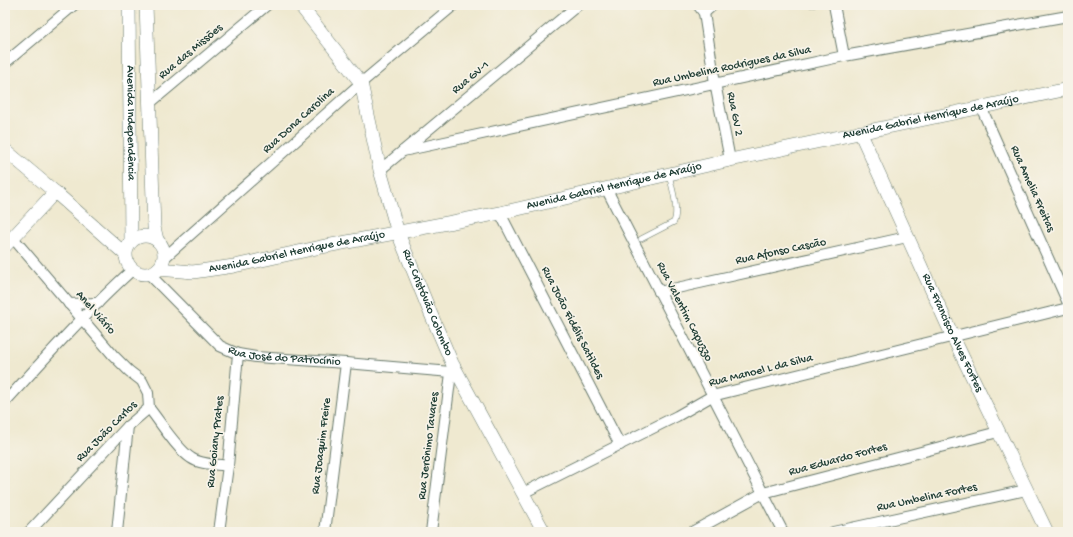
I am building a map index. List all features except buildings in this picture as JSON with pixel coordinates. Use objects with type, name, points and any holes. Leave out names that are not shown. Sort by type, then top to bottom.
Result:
[{"type":"street","points":[[5,63],[74,5]]},
{"type":"street","name":"Avenida Independência","points":[[129,5],[131,241]]},
{"type":"street","name":"Avenida Independência","points":[[146,5],[154,227],[157,240]]},
{"type":"street","name":"Rua das Missões","points":[[150,103],[267,5]]},
{"type":"street","name":"Rua Cristóvão Colombo","points":[[300,5],[360,84],[380,170],[398,233],[451,367],[544,532]]},
{"type":"street","name":"Rua Dona Carolina","points":[[157,267],[360,84],[454,5]]},
{"type":"street","name":"Rua GV-1","points":[[380,170],[578,5]]},
{"type":"street","points":[[701,9],[713,5]]},
{"type":"street","points":[[834,5],[844,56]]},
{"type":"street","name":"Rua GV 2","points":[[701,9],[730,160]]},
{"type":"street","name":"Rua Umbelina Rodrigues da Silva","points":[[403,151],[844,56],[1068,16]]},
{"type":"street","name":"Avenida Gabriel Henrique de Araújo","points":[[157,267],[192,272],[234,266],[321,247],[500,213],[730,160],[1068,89]]},
{"type":"street","name":"Rua Amelia Freitas","points":[[981,107],[1068,303]]},
{"type":"street","name":"Rua Francisco Alves Fortes","points":[[860,132],[953,337],[1047,532]]},
{"type":"street","points":[[5,150],[126,254]]},
{"type":"street","name":"Rua Valentim Capuzzo","points":[[606,188],[783,532]]},
{"type":"street","points":[[9,242],[55,192]]},
{"type":"street","name":"Rua João Fidélis Satildes","points":[[500,213],[620,445]]},
{"type":"street","points":[[144,236],[157,240],[163,248],[157,267],[140,274],[132,270],[127,263],[126,254],[127,247],[131,241],[137,237],[144,236]]},
{"type":"street","name":"Rua Afonso Cascão","points":[[659,292],[908,237]]},
{"type":"street","name":"Anel Viário","points":[[9,242],[69,304],[113,355],[129,371],[142,381],[148,393],[149,408]]},
{"type":"street","name":"Rua José do Patrocínio","points":[[157,267],[220,346],[238,354],[256,357],[346,363],[451,367]]},
{"type":"street","points":[[5,402],[82,319],[132,270]]},
{"type":"street","points":[[69,304],[98,303]]},
{"type":"street","name":"Rua Manoel L da Silva","points":[[522,493],[677,416],[712,396],[1068,308]]},
{"type":"street","name":"Rua Goiany Prates","points":[[219,532],[228,466],[238,354]]},
{"type":"street","name":"Rua Joaquim Freire","points":[[325,532],[346,363]]},
{"type":"street","name":"Rua Jerônimo Tavares","points":[[431,532],[451,367]]},
{"type":"street","name":"Rua João Carlos","points":[[29,532],[128,426],[149,408],[171,437],[191,459],[228,466]]},
{"type":"street","points":[[117,532],[128,426]]},
{"type":"street","name":"Rua Eduardo Fortes","points":[[692,532],[763,493],[998,432]]},
{"type":"street","name":"Rua Umbelina Fortes","points":[[833,532],[1026,490]]},
{"type":"lane","points":[[641,240],[674,222],[674,195],[669,174]]}]
